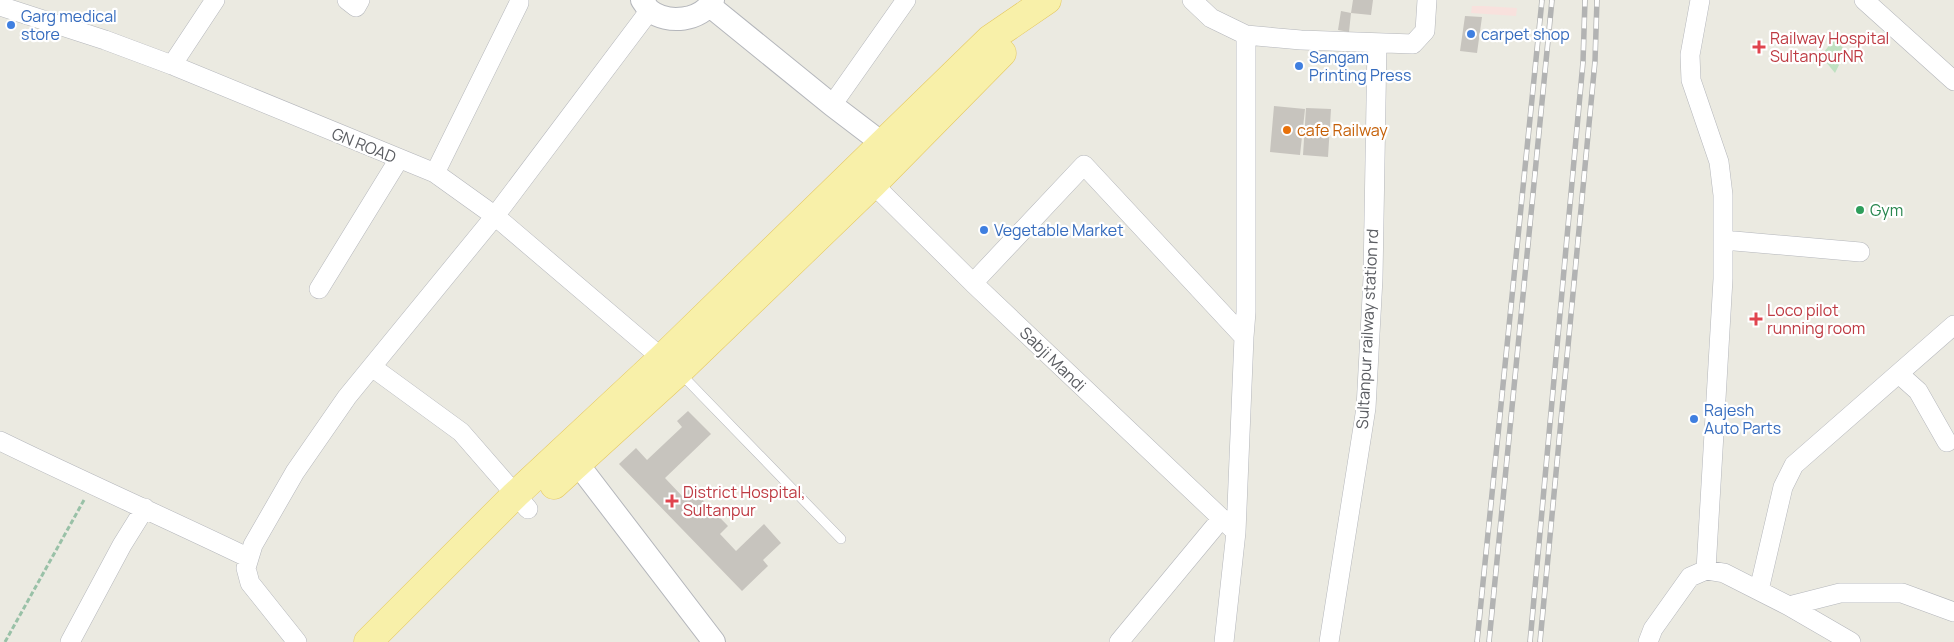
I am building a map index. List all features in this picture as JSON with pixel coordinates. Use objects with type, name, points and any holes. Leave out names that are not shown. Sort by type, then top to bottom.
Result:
[{"type":"main road","points":[[394,642],[522,502],[577,463],[670,365],[891,150],[1010,44],[1048,0]]},
{"type":"main road","points":[[368,642],[670,365],[873,184],[891,150]]},
{"type":"street","points":[[172,65],[215,0]]},
{"type":"street","points":[[347,0],[356,8],[360,0]]},
{"type":"street","points":[[435,173],[515,12],[519,0]]},
{"type":"street","points":[[832,105],[906,0]]},
{"type":"street","points":[[1192,0],[1211,18],[1246,35],[1413,44],[1425,31],[1427,0]]},
{"type":"street","points":[[1687,0],[1696,19]]},
{"type":"street","points":[[1700,0],[1690,54],[1691,80],[1719,162],[1723,195],[1716,414],[1706,570]]},
{"type":"street","points":[[1864,0],[1954,81]]},
{"type":"street","points":[[297,642],[250,583],[246,568],[253,545],[295,472],[347,397],[495,216],[646,5],[670,19],[691,18],[712,3],[832,105],[891,150]]},
{"type":"street","name":"GN ROAD","points":[[0,6],[105,40],[172,65],[435,173],[495,216],[670,365]]},
{"type":"street","points":[[1224,642],[1236,532],[1246,312],[1246,35]]},
{"type":"street","name":"Sultanpur railway station rd","points":[[1329,642],[1366,408],[1373,278],[1377,43]]},
{"type":"street","points":[[319,289],[398,159]]},
{"type":"street","points":[[973,283],[1084,164],[1244,337]]},
{"type":"street","name":"Sabji Mandi","points":[[873,184],[973,283],[1236,532]]},
{"type":"street","points":[[1723,240],[1860,252]]},
{"type":"street","points":[[1759,590],[1783,487],[1794,465],[1954,325]]},
{"type":"street","points":[[372,367],[461,432],[522,502]]},
{"type":"street","points":[[1898,374],[1918,391],[1947,442]]},
{"type":"street","points":[[0,441],[92,486],[145,508],[249,558]]},
{"type":"street","points":[[577,463],[714,642]]},
{"type":"street","points":[[70,642],[122,545],[145,508]]},
{"type":"street","points":[[1119,642],[1221,519]]},
{"type":"street","points":[[1648,642],[1653,629],[1690,577],[1706,570],[1724,573],[1759,590],[1851,642]]},
{"type":"street","points":[[1789,606],[1840,593],[1902,593],[1954,612]]},
{"type":"lane","points":[[670,365],[841,539]]},
{"type":"path","points":[[5,642],[92,486]]},
{"type":"shaded area","points":[[1472,6],[1517,8],[1516,16],[1471,13]]},
{"type":"green space","points":[[1834,39],[1846,51],[1835,73],[1821,56]]},
{"type":"building","points":[[1353,0],[1373,0],[1371,15],[1351,13]]},
{"type":"building","points":[[1341,11],[1351,13],[1349,32],[1338,30]]},
{"type":"building","name":"carpet shop","points":[[1465,16],[1482,17],[1477,53],[1460,51]]},
{"type":"building","name":"cafe Railway","points":[[1274,106],[1305,109],[1300,155],[1270,152]]},
{"type":"building","points":[[1306,108],[1331,109],[1328,157],[1303,155]]},
{"type":"building","points":[[688,411],[711,434],[665,478],[682,496],[691,488],[728,526],[720,534],[736,551],[764,524],[781,543],[763,560],[768,566],[742,591],[619,464],[636,448],[647,460],[682,427],[677,421]]},
{"type":"railway","points":[[1477,642],[1542,0]]},
{"type":"railway","points":[[1489,642],[1552,0]]},
{"type":"railway","points":[[1530,642],[1583,62],[1585,0]]},
{"type":"railway","points":[[1540,642],[1595,61],[1597,0]]},
{"type":"place","name":"Garg medical store","points":[[11,25]]},
{"type":"place","name":"carpet shop","points":[[1471,34]]},
{"type":"place","name":"Railway Hospital SultanpurNR","points":[[1759,47]]},
{"type":"place","name":"Sangam Printing Press","points":[[1299,66]]},
{"type":"place","name":"cafe Railway","points":[[1287,130]]},
{"type":"place","name":"Gym","points":[[1860,210]]},
{"type":"place","name":"Vegetable Market","points":[[984,230]]},
{"type":"place","name":"Loco pilot running room","points":[[1756,319]]},
{"type":"place","name":"Rajesh Auto Parts","points":[[1694,419]]},
{"type":"place","name":"District Hospital, Sultanpur","points":[[672,501]]}]
